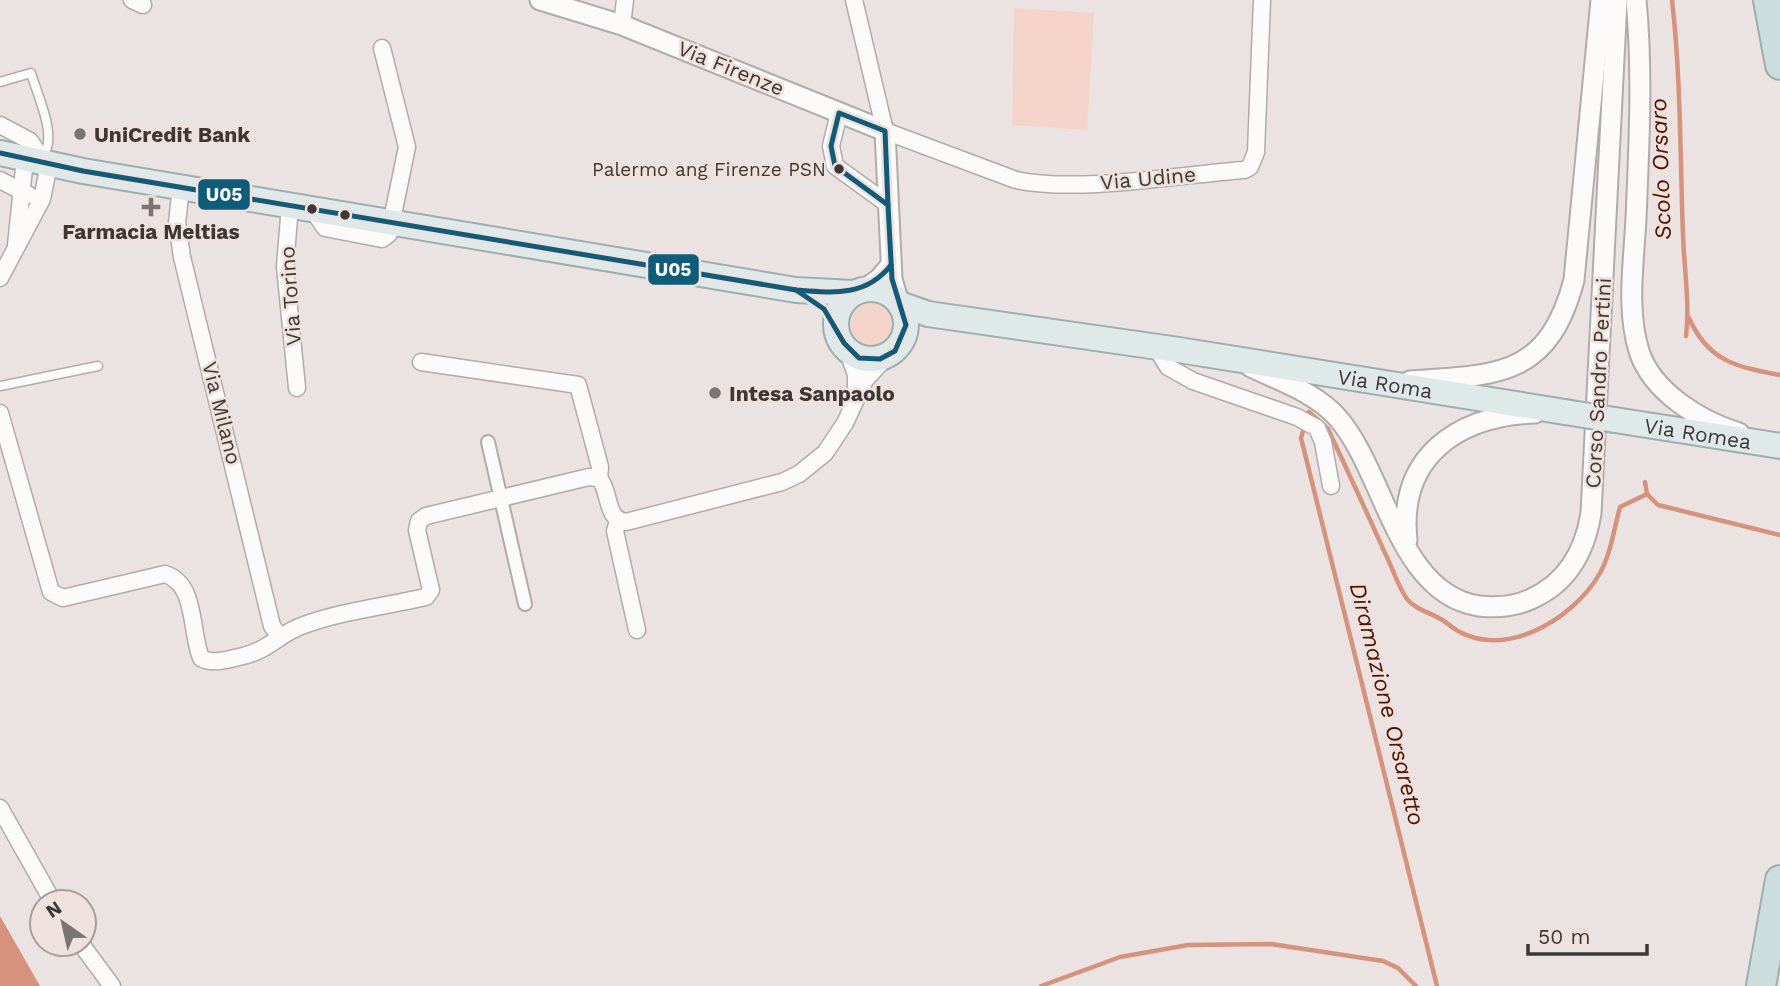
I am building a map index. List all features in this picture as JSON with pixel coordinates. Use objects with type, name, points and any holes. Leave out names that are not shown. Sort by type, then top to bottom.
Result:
[{"type":"highway","points":[[1768,0],[1780,65]]},
{"type":"highway","points":[[1761,986],[1780,880]]},
{"type":"main road","points":[[0,153],[181,187],[796,290],[888,292],[899,302],[906,325],[894,350],[863,358],[841,340],[819,305],[796,290]]},
{"type":"main road","points":[[841,340],[839,309],[860,291]]},
{"type":"main road","name":"Via Roma","points":[[899,302],[928,314],[1156,346],[1615,420]]},
{"type":"main road","name":"Via Roma","points":[[894,350],[933,326],[960,318]]},
{"type":"main road","name":"Via Romea","points":[[1615,420],[1780,445]]},
{"type":"street","name":"Via Firenze","points":[[540,0],[622,25],[885,131]]},
{"type":"street","points":[[622,25],[625,0]]},
{"type":"street","points":[[854,0],[885,131],[891,265],[899,302]]},
{"type":"street","name":"Via Udine","points":[[885,131],[1016,180],[1036,184],[1244,170],[1254,161],[1256,152],[1262,0]]},
{"type":"street","name":"Corso Sandro Pertini","points":[[1375,381],[1479,376],[1502,372],[1534,354],[1559,324],[1574,280],[1601,0]]},
{"type":"street","name":"Corso Sandro Pertini","points":[[1234,359],[1309,396],[1336,416],[1361,456],[1419,568],[1441,590],[1474,605],[1502,607],[1544,593],[1571,568],[1581,551],[1588,530],[1595,474],[1617,0]]},
{"type":"street","name":"Corso Sandro Pertini","points":[[1636,0],[1639,61],[1633,323],[1639,352],[1660,385],[1696,414],[1727,429],[1780,445]]},
{"type":"street","points":[[382,48],[407,147],[393,223]]},
{"type":"street","points":[[839,113],[831,146],[835,166],[890,205]]},
{"type":"street","points":[[0,125],[22,135],[40,161],[42,199],[28,231],[15,247],[0,278]]},
{"type":"street","points":[[15,247],[22,191],[40,161]]},
{"type":"street","points":[[0,180],[42,199]]},
{"type":"street","name":"Via Milano","points":[[181,187],[177,223],[182,257],[272,626],[279,635]]},
{"type":"street","name":"Via Torino","points":[[297,388],[285,267],[301,207]]},
{"type":"street","points":[[860,291],[891,265]]},
{"type":"street","points":[[841,340],[856,375],[856,395]]},
{"type":"street","points":[[1156,346],[1168,367],[1193,381],[1297,417],[1317,428],[1323,442],[1331,486]]},
{"type":"street","points":[[0,413],[51,592],[63,598],[165,574],[184,586],[199,652],[207,662],[262,651],[279,635],[305,624],[426,597],[431,590],[417,530],[419,521],[426,516],[589,477],[599,478],[605,485],[613,516],[618,521],[626,522],[741,494],[799,474],[825,453],[838,435],[856,395],[894,350]]},
{"type":"street","points":[[421,362],[578,385],[600,467],[599,478]]},
{"type":"street","name":"Corso Sandro Pertini","points":[[1411,554],[1406,517],[1408,494],[1416,472],[1440,445],[1471,425],[1520,414],[1564,412]]},
{"type":"street","points":[[488,442],[503,498],[525,604]]},
{"type":"street","points":[[618,521],[615,531],[637,630]]},
{"type":"street","points":[[0,808],[44,888]]},
{"type":"street","points":[[91,958],[112,986]]},
{"type":"lane","points":[[0,82],[31,73],[49,138],[47,151],[40,161]]},
{"type":"lane","points":[[0,386],[98,366]]},
{"type":"shaded area","points":[[1014,8],[1094,13],[1087,130],[1012,125]]},
{"type":"shaded area","points":[[872,303],[887,309],[893,324],[887,339],[872,345],[857,339],[851,324],[857,309]]},
{"type":"shaded area","points":[[0,916],[40,986],[0,986]]},
{"type":"waterway","name":"Scolo Orsaro","points":[[1672,0],[1679,88],[1686,336]]},
{"type":"waterway","points":[[1689,318],[1705,344],[1725,360],[1750,369],[1780,375]]},
{"type":"waterway","name":"Diramazione Orsaretto","points":[[1309,412],[1328,429],[1407,599],[1467,636],[1489,640],[1511,639],[1553,621],[1572,607],[1588,591],[1604,565],[1620,507],[1647,494]]},
{"type":"waterway","name":"Diramazione Orsaretto","points":[[1303,431],[1301,438],[1437,986]]},
{"type":"waterway","name":"Scolo Orsaro","points":[[1645,482],[1647,494],[1658,505],[1780,535]]},
{"type":"waterway","points":[[1041,986],[1120,957],[1188,945],[1271,944],[1383,961],[1398,968],[1416,986]]},
{"type":"transit line","name":"U05","points":[[839,113],[885,131],[888,205],[835,166],[831,146],[839,113]]},
{"type":"transit line","name":"U05","points":[[0,153],[83,171],[796,290],[836,292],[860,288],[871,283],[891,265]]},
{"type":"transit line","name":"U05","points":[[796,290],[824,309],[844,343],[859,358],[880,359],[895,351],[906,325],[892,279],[888,205]]},
{"type":"place","name":"UniCredit Bank","points":[[80,134]]},
{"type":"place","name":"Palermo ang Firenze PSN","points":[[839,169]]},
{"type":"place","name":"Farmacia Meltias","points":[[151,207]]},
{"type":"place","name":"Intesa Sanpaolo","points":[[715,393]]}]
